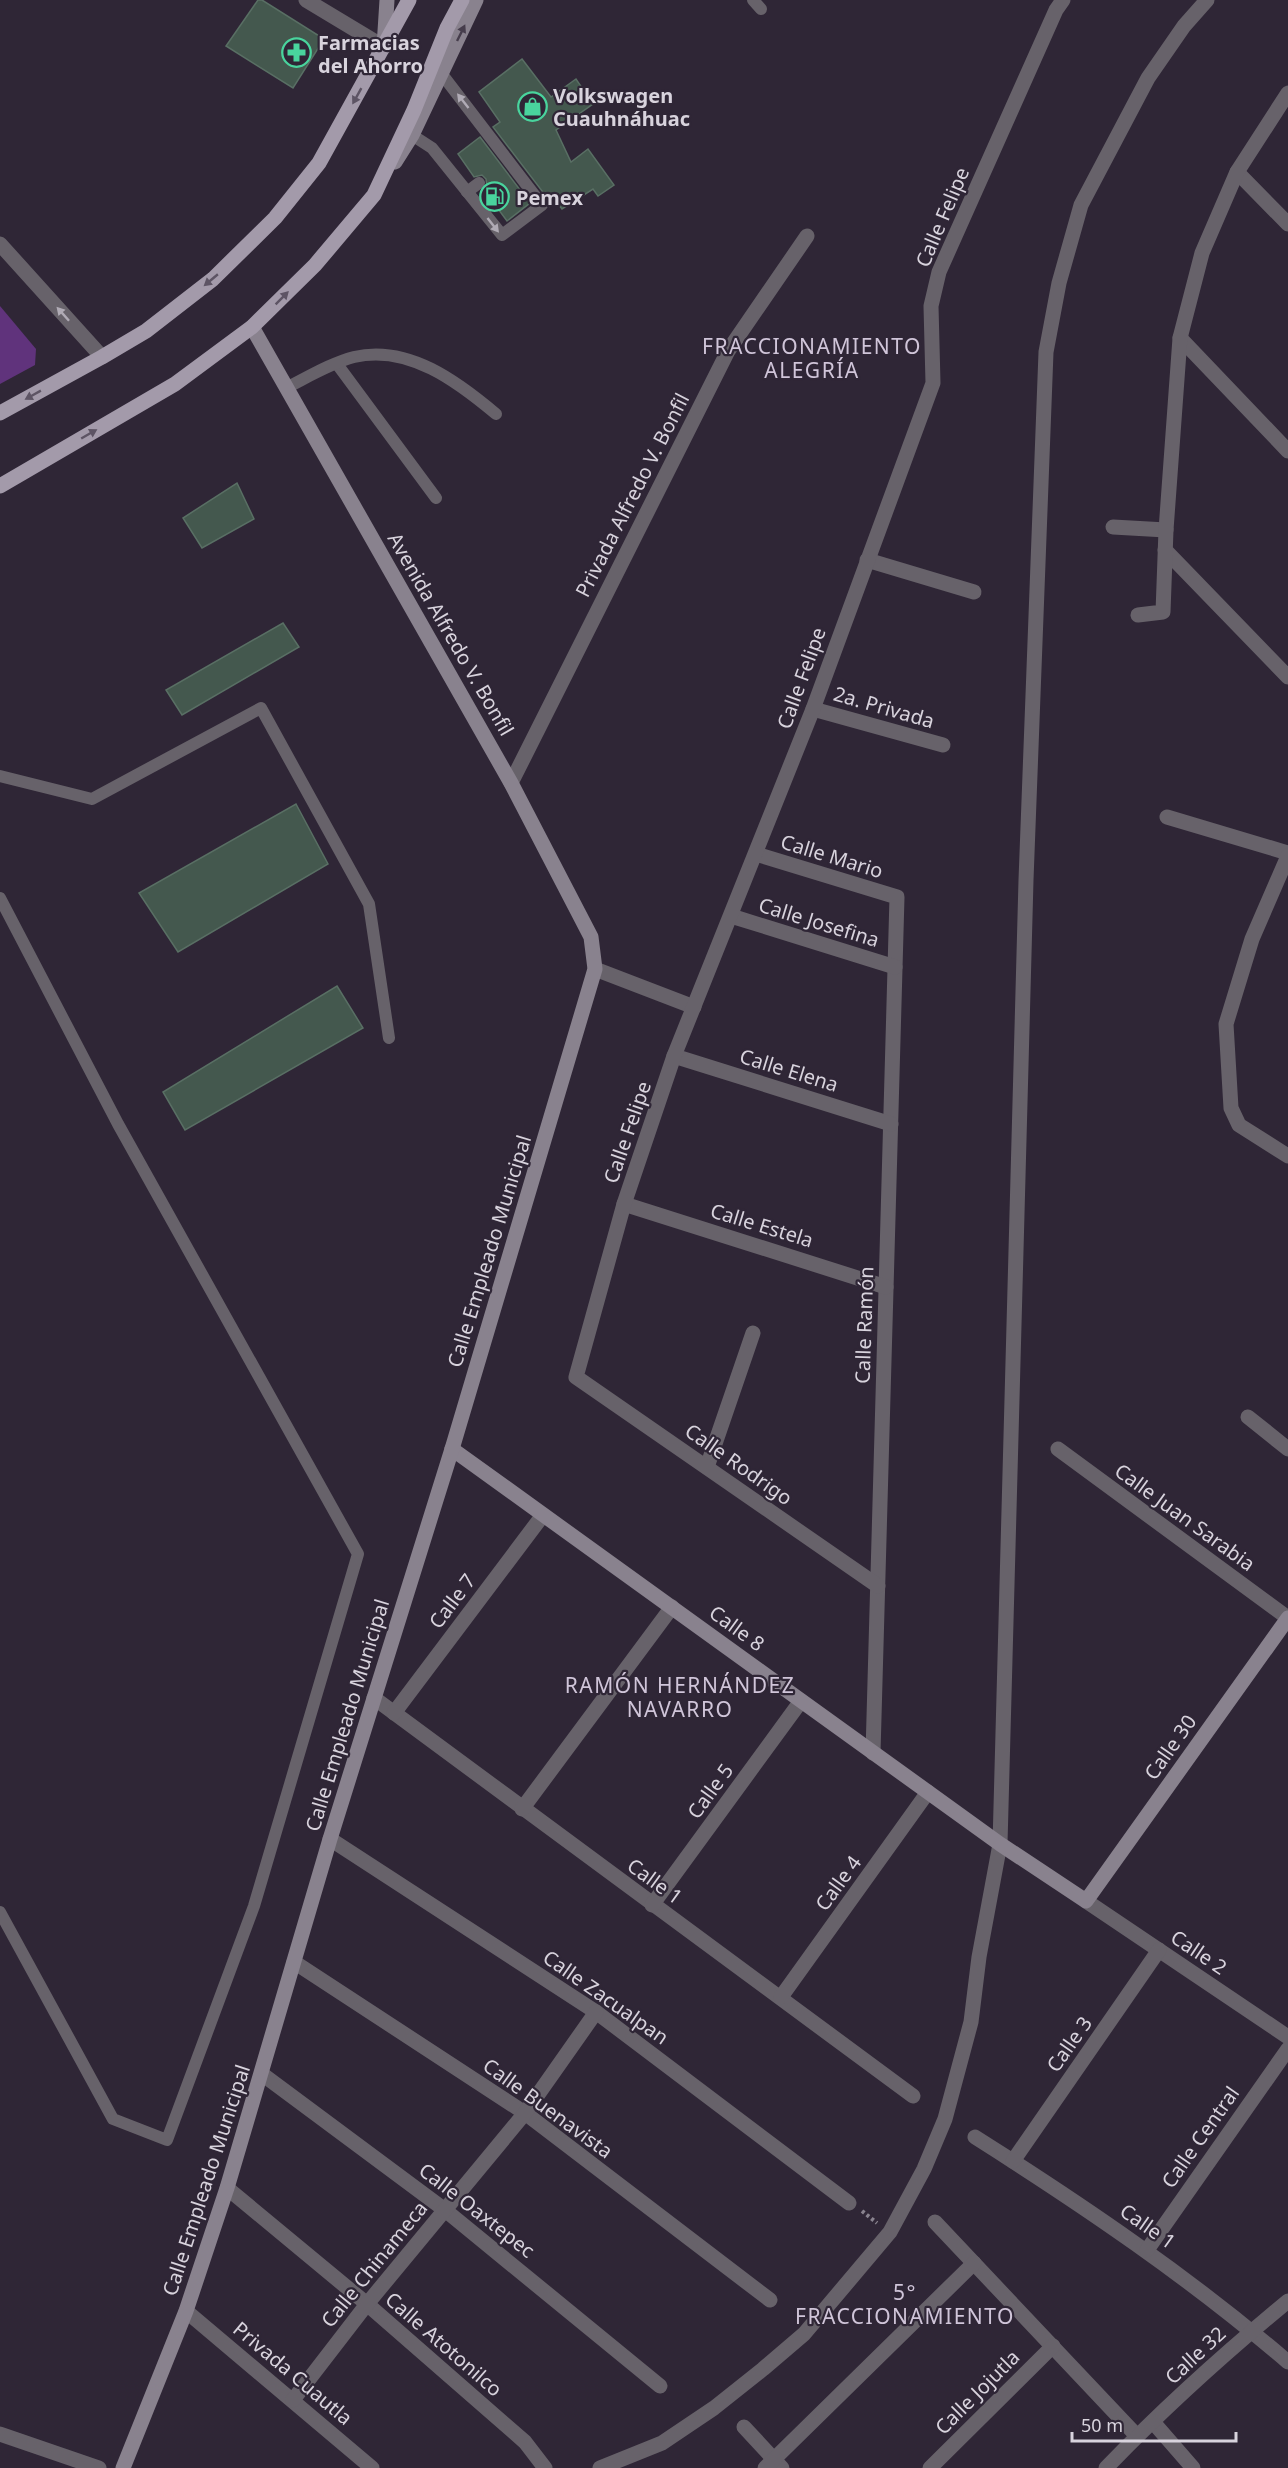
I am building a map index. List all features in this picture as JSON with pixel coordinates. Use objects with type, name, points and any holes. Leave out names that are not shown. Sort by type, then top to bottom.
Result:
[{"type":"main road","points":[[0,413],[146,331],[213,279],[275,218],[319,163],[409,0]]},
{"type":"main road","points":[[0,486],[175,384],[252,327],[315,265],[374,195],[414,110],[447,28],[462,0]]},
{"type":"street","points":[[306,0],[384,46],[387,0]]},
{"type":"street","points":[[374,195],[412,135],[476,0]]},
{"type":"street","name":"Calle Felipe","points":[[576,1377],[624,1204],[674,1056],[813,709],[933,383],[931,306],[939,272],[1056,10],[1063,0]]},
{"type":"street","points":[[600,2468],[662,2443],[714,2408],[754,2376],[804,2334],[890,2232],[914,2188],[945,2119],[971,2022],[979,1957],[1000,1844],[1026,880],[1046,352],[1059,283],[1081,205],[1148,78],[1184,26],[1207,0]]},
{"type":"street","points":[[1138,615],[1163,612],[1166,530],[1180,338],[1202,253],[1237,172],[1288,93]]},
{"type":"street","points":[[1237,172],[1288,224]]},
{"type":"street","name":"Privada Alfredo V. Bonfil","points":[[511,783],[728,351],[807,236]]},
{"type":"street","points":[[0,244],[102,357]]},
{"type":"street","name":"Avenida Alfredo V. Bonfil","points":[[252,327],[511,783],[591,937],[595,969]]},
{"type":"street","points":[[1180,338],[1288,451]]},
{"type":"street","points":[[1113,527],[1166,530]]},
{"type":"street","points":[[1165,550],[1288,677]]},
{"type":"street","points":[[867,560],[974,592]]},
{"type":"street","name":"2a. Privada","points":[[813,709],[943,746]]},
{"type":"street","points":[[1167,817],[1288,855],[1252,939],[1226,1024],[1231,1107],[1239,1125],[1288,1156]]},
{"type":"street","name":"Calle Mario","points":[[756,854],[897,897]]},
{"type":"street","name":"Calle Ramón","points":[[873,1753],[897,897]]},
{"type":"street","name":"Calle Josefina","points":[[731,916],[895,967]]},
{"type":"street","points":[[595,969],[694,1007]]},
{"type":"street","name":"Calle Empleado Municipal","points":[[123,2468],[186,2311],[227,2188],[330,1839],[452,1449],[595,969]]},
{"type":"street","name":"Calle Elena","points":[[674,1056],[891,1124]]},
{"type":"street","name":"Calle Estela","points":[[624,1204],[886,1287]]},
{"type":"street","points":[[707,1467],[753,1333]]},
{"type":"street","name":"Calle Rodrigo","points":[[576,1377],[878,1586]]},
{"type":"street","points":[[1248,1417],[1288,1449]]},
{"type":"street","name":"Calle 8","points":[[452,1449],[1000,1844],[1086,1901]]},
{"type":"street","name":"Calle Juan Sarabia","points":[[1058,1449],[1288,1618]]},
{"type":"street","name":"Calle 7","points":[[394,1713],[543,1515]]},
{"type":"street","points":[[522,1809],[672,1608]]},
{"type":"street","name":"Calle 30","points":[[1086,1901],[1288,1618]]},
{"type":"street","name":"Calle 1","points":[[374,1698],[913,2096]]},
{"type":"street","name":"Calle 5","points":[[652,1905],[801,1701]]},
{"type":"street","name":"Calle 4","points":[[781,1997],[928,1792]]},
{"type":"street","name":"Calle Zacualpan","points":[[330,1839],[596,2012],[849,2203]]},
{"type":"street","name":"Calle 2","points":[[1086,1901],[1288,2037]]},
{"type":"street","name":"Calle 3","points":[[1013,2161],[1159,1950]]},
{"type":"street","name":"Calle Buenavista","points":[[294,1962],[525,2113],[770,2300]]},
{"type":"street","name":"Calle Chinameca","points":[[293,2400],[367,2304],[525,2113],[596,2012]]},
{"type":"street","name":"Calle Central","points":[[1146,2250],[1288,2049]]},
{"type":"street","name":"Calle Oaxtepec","points":[[262,2074],[445,2210],[660,2386]]},
{"type":"street","name":"Calle 1","points":[[975,2137],[1146,2250],[1252,2331],[1288,2362]]},
{"type":"street","name":"Calle Atotonilco","points":[[227,2188],[367,2304],[525,2442],[542,2466]]},
{"type":"street","points":[[935,2222],[1137,2436]]},
{"type":"street","points":[[744,2427],[774,2465],[974,2263]]},
{"type":"street","name":"Calle 32","points":[[1106,2468],[1137,2436],[1288,2301]]},
{"type":"street","name":"Privada Cuautla","points":[[186,2311],[372,2468]]},
{"type":"street","name":"Calle Jojutla","points":[[930,2468],[1053,2346]]},
{"type":"street","points":[[1153,2422],[1193,2468]]},
{"type":"street","points":[[0,2434],[99,2468]]},
{"type":"lane","points":[[412,135],[432,148],[502,235],[542,205],[505,164],[441,73]]},
{"type":"lane","points":[[467,192],[479,183]]},
{"type":"lane","points":[[286,388],[353,358],[374,354],[400,357],[433,370],[461,385],[496,414]]},
{"type":"lane","points":[[337,364],[436,498]]},
{"type":"lane","points":[[0,776],[92,799],[261,708],[369,904],[389,1038]]},
{"type":"lane","points":[[0,898],[118,1124],[358,1554],[254,1906],[167,2140],[113,2119],[0,1912]]},
{"type":"path","points":[[849,2203],[890,2232]]},
{"type":"shaded area","points":[[0,306],[36,349],[35,365],[0,384]]},
{"type":"building","points":[[258,0],[262,0],[324,39],[293,88],[226,46]]},
{"type":"building","points":[[522,59],[551,97],[576,79],[593,104],[556,130],[571,162],[588,149],[614,185],[598,196],[593,189],[562,209],[556,201],[550,206],[549,200],[493,127],[500,122],[479,92]]},
{"type":"building","points":[[480,137],[530,203],[507,221],[484,190],[487,186],[486,179],[482,175],[474,177],[458,154]]},
{"type":"building","points":[[237,483],[254,519],[202,548],[183,518]]},
{"type":"building","points":[[283,623],[299,647],[182,715],[166,690]]},
{"type":"building","points":[[296,804],[328,864],[178,952],[139,893]]},
{"type":"building","points":[[337,986],[363,1028],[185,1130],[163,1092]]},
{"type":"place","name":"Farmacias del Ahorro","points":[[297,53]]},
{"type":"place","name":"Volkswagen Cuauhnáhuac","points":[[532,106]]},
{"type":"place","name":"Pemex","points":[[495,197]]},
{"type":"district","name":"FRACCIONAMIENTO ALEGRÍA","points":[[812,358]]},
{"type":"district","name":"RAMÓN HERNÁNDEZ NAVARRO","points":[[680,1697]]},
{"type":"district","name":"5° FRACCIONAMIENTO","points":[[905,2304]]}]
